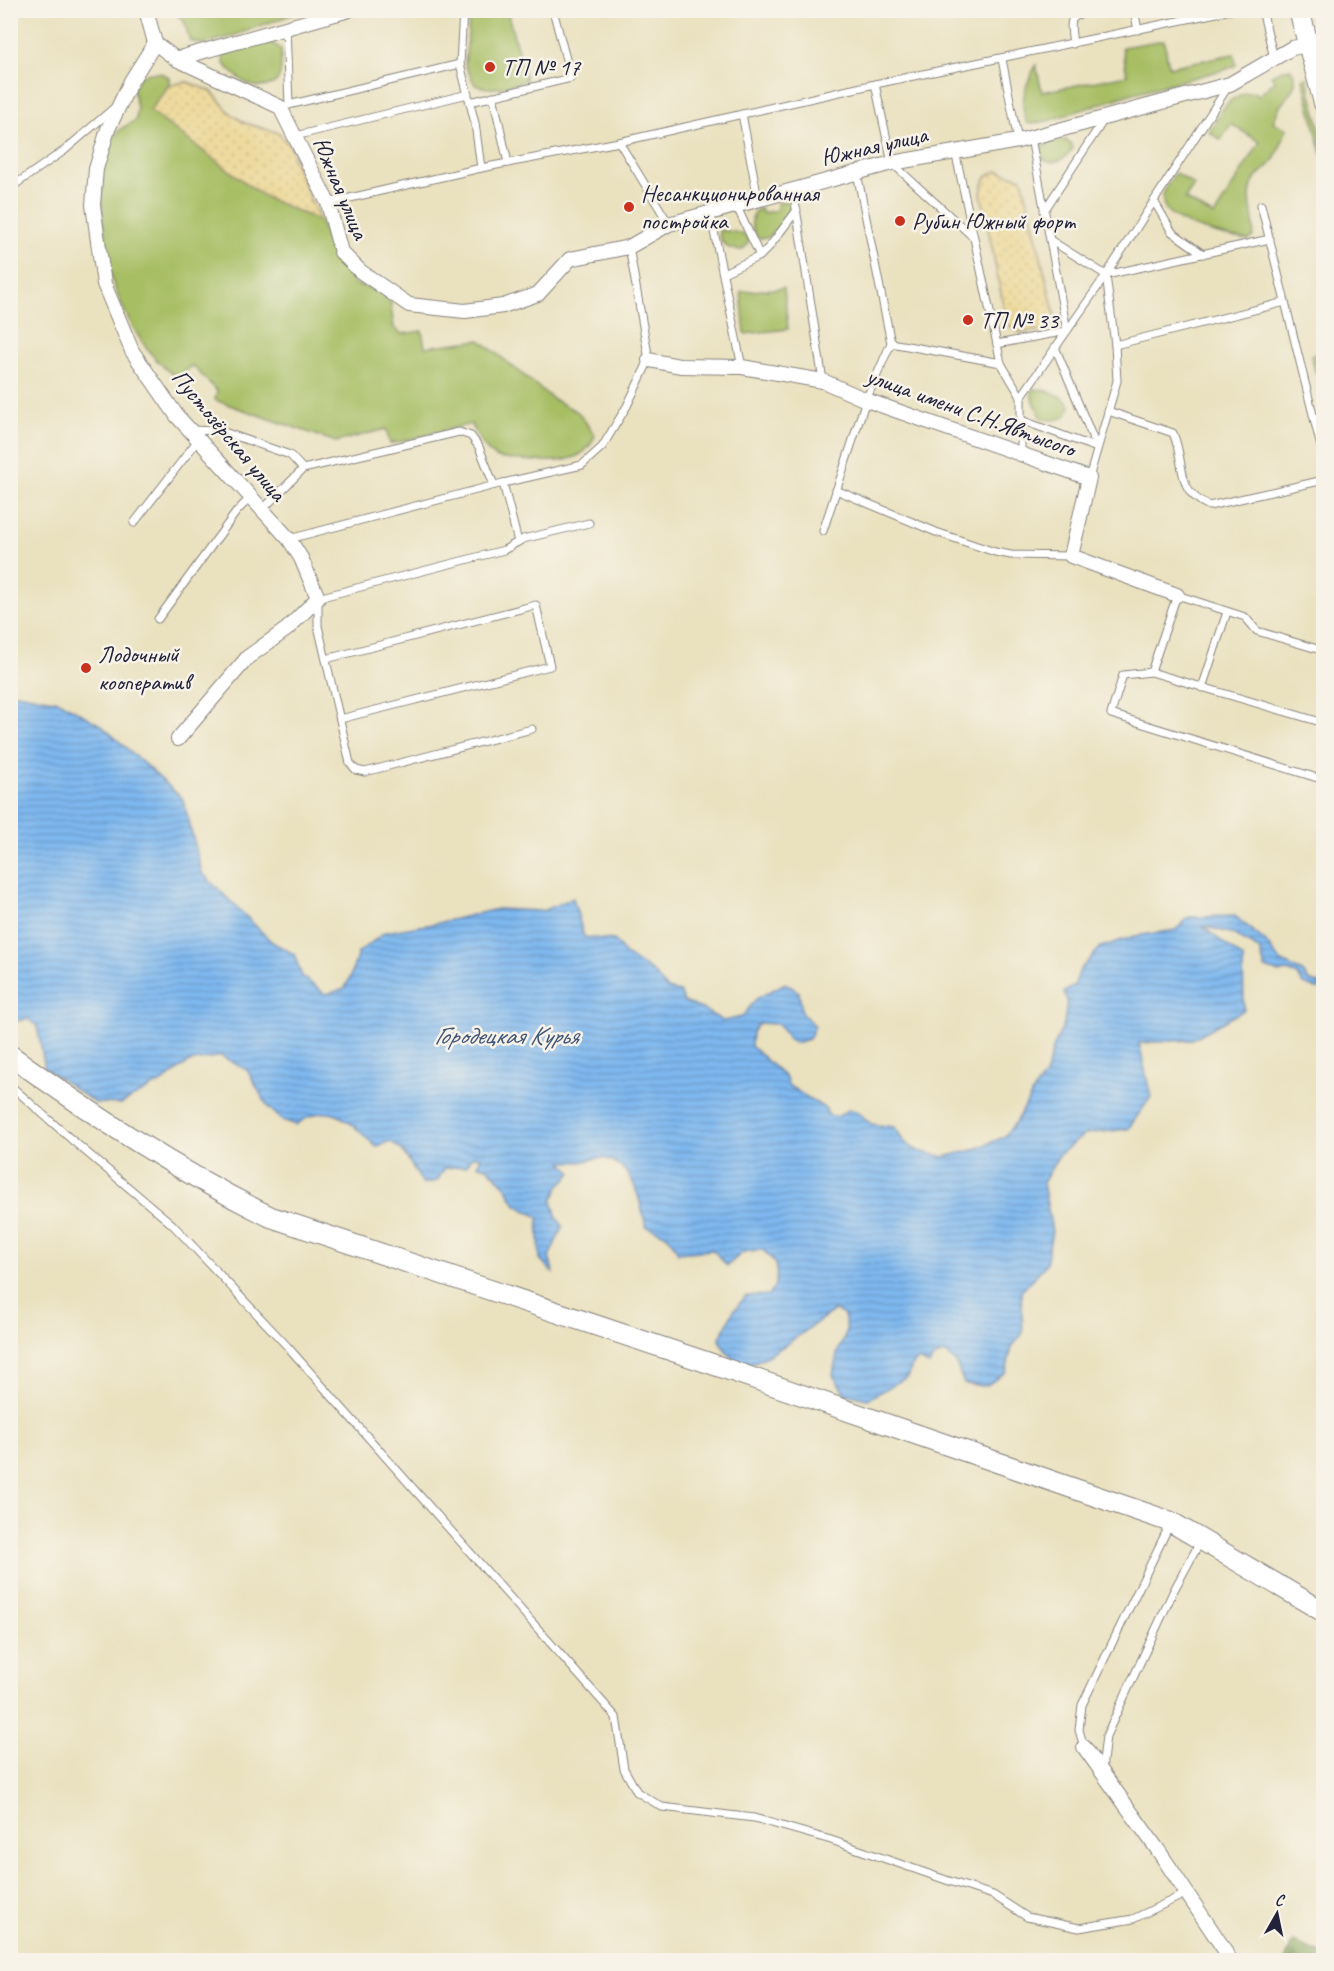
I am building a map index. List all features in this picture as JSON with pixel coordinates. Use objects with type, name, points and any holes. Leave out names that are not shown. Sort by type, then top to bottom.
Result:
[{"type":"main road","points":[[1299,10],[1316,43],[1323,103]]},
{"type":"main road","points":[[10,1055],[76,1103],[228,1195],[271,1216],[698,1359],[1171,1522],[1323,1612]]},
{"type":"street","points":[[146,10],[156,43],[176,59],[285,106]]},
{"type":"street","points":[[176,59],[349,10]]},
{"type":"street","name":"Пустозёрская улица","points":[[156,43],[130,81],[108,129],[96,169],[93,205],[104,284],[132,351],[177,416],[289,539],[301,558],[318,598]]},
{"type":"street","name":"Южная улица","points":[[285,106],[295,136],[328,203],[341,252],[360,271],[409,305],[465,311],[503,306],[538,294],[570,259],[629,247],[669,224],[892,163],[1024,140],[1230,84],[1292,48],[1316,43]]},
{"type":"street","name":"улица имени С.Н.Явтысого","points":[[649,360],[680,366],[742,367],[823,381],[866,400],[1089,478],[1071,556]]},
{"type":"street","points":[[1071,556],[1177,595]]},
{"type":"street","points":[[178,739],[248,657],[287,629],[318,598]]},
{"type":"street","points":[[1084,1748],[1187,1893],[1229,1960]]},
{"type":"lane","points":[[463,10],[459,64],[475,123],[481,168]]},
{"type":"lane","points":[[295,136],[571,78],[553,10]]},
{"type":"lane","points":[[1073,44],[1070,22],[1072,18],[1098,10]]},
{"type":"lane","points":[[1134,10],[1138,30]]},
{"type":"lane","points":[[328,203],[481,168],[619,142],[875,84],[1231,10]]},
{"type":"lane","points":[[1263,10],[1274,58]]},
{"type":"lane","points":[[286,28],[285,106],[459,64]]},
{"type":"lane","points":[[1002,59],[1044,211],[1067,331]]},
{"type":"lane","points":[[875,84],[892,163],[974,238]]},
{"type":"lane","points":[[1021,397],[1106,275],[1230,84]]},
{"type":"lane","points":[[493,96],[508,163]]},
{"type":"lane","points":[[10,188],[65,150],[121,101]]},
{"type":"lane","points":[[742,114],[758,199]]},
{"type":"lane","points":[[1044,211],[1104,118]]},
{"type":"lane","points":[[619,142],[669,224]]},
{"type":"lane","points":[[955,151],[1001,363],[1021,397],[1021,455]]},
{"type":"lane","points":[[823,531],[866,400],[891,343],[857,173]]},
{"type":"lane","points":[[793,189],[823,381]]},
{"type":"lane","points":[[1154,201],[1172,232],[1203,254]]},
{"type":"lane","points":[[736,205],[760,256]]},
{"type":"lane","points":[[1261,205],[1323,459]]},
{"type":"lane","points":[[723,273],[760,256],[797,210]]},
{"type":"lane","points":[[710,212],[742,367]]},
{"type":"lane","points":[[1050,240],[1106,275],[1270,239]]},
{"type":"lane","points":[[289,539],[494,485],[582,465],[602,447],[627,406],[649,360],[629,247]]},
{"type":"lane","points":[[1089,478],[1117,381],[1106,275]]},
{"type":"lane","points":[[1115,345],[1285,302]]},
{"type":"lane","points":[[997,344],[1067,331]]},
{"type":"lane","points":[[891,343],[1001,363]]},
{"type":"lane","points":[[1055,347],[1098,448]]},
{"type":"lane","points":[[1108,411],[1173,433],[1179,448],[1187,490],[1198,501],[1209,506],[1323,480]]},
{"type":"lane","points":[[1021,420],[1098,448]]},
{"type":"lane","points":[[134,522],[193,435],[221,431],[290,456],[303,469]]},
{"type":"lane","points":[[262,510],[303,469],[459,432],[471,436],[479,447],[494,485]]},
{"type":"lane","points":[[503,483],[518,542]]},
{"type":"lane","points":[[836,490],[936,532],[995,552],[1011,555],[1071,556]]},
{"type":"lane","points":[[158,619],[237,511],[250,498]]},
{"type":"lane","points":[[532,729],[365,772],[356,770],[350,763],[318,626],[318,598],[504,549],[523,539],[589,523]]},
{"type":"lane","points":[[1151,672],[1177,595],[1245,618],[1257,631],[1323,651]]},
{"type":"lane","points":[[326,659],[536,605],[550,666],[340,719]]},
{"type":"lane","points":[[1202,688],[1227,612]]},
{"type":"lane","points":[[1323,723],[1151,672],[1123,675],[1111,714],[1323,780]]},
{"type":"lane","points":[[10,1085],[172,1224],[287,1346],[616,1717],[624,1769],[637,1792],[662,1808],[754,1818],[831,1840],[993,1895],[1028,1917],[1078,1928],[1133,1919],[1187,1893]]},
{"type":"lane","points":[[1084,1748],[1079,1730],[1082,1705],[1171,1522]]},
{"type":"lane","points":[[1102,1773],[1106,1736],[1174,1590],[1201,1540]]},
{"type":"green space","points":[[173,11],[302,11],[227,38],[203,44],[190,41],[184,21]]},
{"type":"green space","points":[[470,11],[507,11],[526,80],[494,88],[475,85],[465,65]]},
{"type":"green space","points":[[1164,40],[1169,67],[1234,54],[1236,65],[1130,94],[1051,120],[1027,123],[1023,100],[1026,86],[1036,65],[1042,92],[1127,75],[1122,47]]},
{"type":"green space","points":[[247,43],[272,43],[281,49],[281,71],[275,82],[265,87],[245,83],[224,64],[223,56]]},
{"type":"green space","points":[[1284,69],[1291,69],[1294,74],[1294,85],[1273,122],[1287,129],[1274,160],[1252,185],[1250,201],[1254,225],[1253,237],[1249,240],[1214,233],[1175,217],[1167,210],[1163,202],[1163,194],[1176,173],[1194,185],[1185,199],[1214,216],[1260,142],[1231,124],[1221,140],[1209,132],[1232,99],[1245,93],[1253,92],[1259,95],[1275,81],[1271,75]]},
{"type":"green space","points":[[161,73],[169,77],[169,85],[150,111],[265,197],[320,221],[331,251],[345,268],[350,279],[355,284],[378,291],[390,299],[394,328],[402,334],[422,331],[425,347],[480,340],[553,399],[578,412],[595,435],[590,445],[574,458],[563,460],[501,459],[487,450],[471,424],[390,444],[386,429],[336,442],[215,400],[217,391],[192,365],[179,378],[157,361],[139,338],[113,282],[101,192],[102,175],[109,145],[123,127],[136,120],[137,108],[133,89],[141,75]]},
{"type":"green space","points":[[1307,78],[1323,141],[1323,159],[1303,79]]},
{"type":"green space","points":[[1066,140],[1073,148],[1059,161],[1048,162],[1041,155],[1040,147]]},
{"type":"green space","points":[[792,201],[791,206],[783,221],[767,238],[758,238],[752,226],[754,212],[761,208],[762,213],[777,210],[777,203]]},
{"type":"green space","points":[[719,230],[742,234],[749,240],[742,250],[732,249],[722,242]]},
{"type":"green space","points":[[784,288],[788,329],[745,334],[741,292]]},
{"type":"green space","points":[[1324,352],[1323,388],[1320,374],[1315,372],[1311,355]]},
{"type":"green space","points":[[1032,389],[1048,391],[1062,397],[1070,405],[1067,414],[1056,420],[1042,419],[1032,397]]},
{"type":"green space","points":[[1293,1942],[1323,1954],[1323,1960],[1285,1960]]},
{"type":"sand","points":[[187,82],[211,91],[231,114],[245,123],[278,133],[291,147],[294,162],[320,221],[265,197],[150,111],[169,85]]},
{"type":"sand","points":[[998,171],[1022,178],[1055,316],[1054,325],[1039,331],[1019,332],[1007,324],[981,193],[985,179]]},
{"type":"water","name":"Городецкая Курья","points":[[11,692],[59,701],[101,725],[183,799],[202,873],[272,942],[294,954],[302,976],[325,994],[344,989],[358,953],[385,932],[438,923],[497,909],[542,911],[573,898],[584,937],[614,940],[627,956],[652,971],[667,989],[680,992],[684,1002],[723,1021],[742,1017],[756,999],[785,983],[799,992],[802,1013],[815,1026],[809,1039],[795,1043],[788,1038],[778,1024],[759,1023],[752,1032],[751,1046],[785,1077],[789,1086],[826,1109],[828,1115],[837,1117],[850,1109],[858,1112],[871,1124],[895,1127],[904,1142],[918,1151],[944,1157],[973,1150],[1004,1137],[1016,1122],[1045,1076],[1053,1048],[1064,1024],[1067,1001],[1064,992],[1074,986],[1080,970],[1101,947],[1135,936],[1176,930],[1189,917],[1235,916],[1265,941],[1280,961],[1303,972],[1308,980],[1324,985],[1323,989],[1316,989],[1302,983],[1298,975],[1287,971],[1279,973],[1265,968],[1260,950],[1231,933],[1202,926],[1243,958],[1244,1010],[1191,1040],[1139,1043],[1151,1097],[1128,1129],[1085,1134],[1059,1155],[1043,1183],[1052,1231],[1046,1264],[1021,1292],[1023,1333],[1012,1347],[1006,1372],[986,1386],[964,1384],[956,1363],[945,1353],[933,1358],[929,1365],[919,1360],[912,1364],[909,1376],[868,1399],[845,1394],[833,1375],[837,1354],[847,1330],[844,1315],[835,1310],[762,1359],[742,1364],[735,1360],[719,1340],[734,1310],[746,1296],[769,1295],[775,1284],[776,1266],[773,1260],[763,1250],[743,1252],[727,1266],[713,1250],[678,1253],[666,1235],[646,1227],[634,1186],[623,1168],[614,1162],[596,1158],[581,1162],[562,1162],[572,1173],[560,1185],[552,1201],[557,1218],[563,1226],[549,1257],[554,1274],[540,1259],[538,1217],[516,1205],[506,1187],[487,1167],[478,1165],[481,1157],[473,1156],[466,1166],[445,1168],[437,1181],[423,1184],[402,1150],[390,1141],[376,1147],[339,1116],[320,1113],[296,1125],[282,1120],[268,1107],[247,1070],[221,1056],[189,1062],[165,1080],[121,1104],[95,1103],[45,1068],[37,1026],[28,1019],[11,1022]]},
{"type":"place","name":"ТП № 17","points":[[490,67]]},
{"type":"place","name":"Несанкционированная постройка","points":[[629,207]]},
{"type":"place","name":"Рубин Южный форт","points":[[900,221]]},
{"type":"place","name":"ТП № 33","points":[[968,320]]},
{"type":"place","name":"Лодочный кооператив","points":[[86,668]]}]
